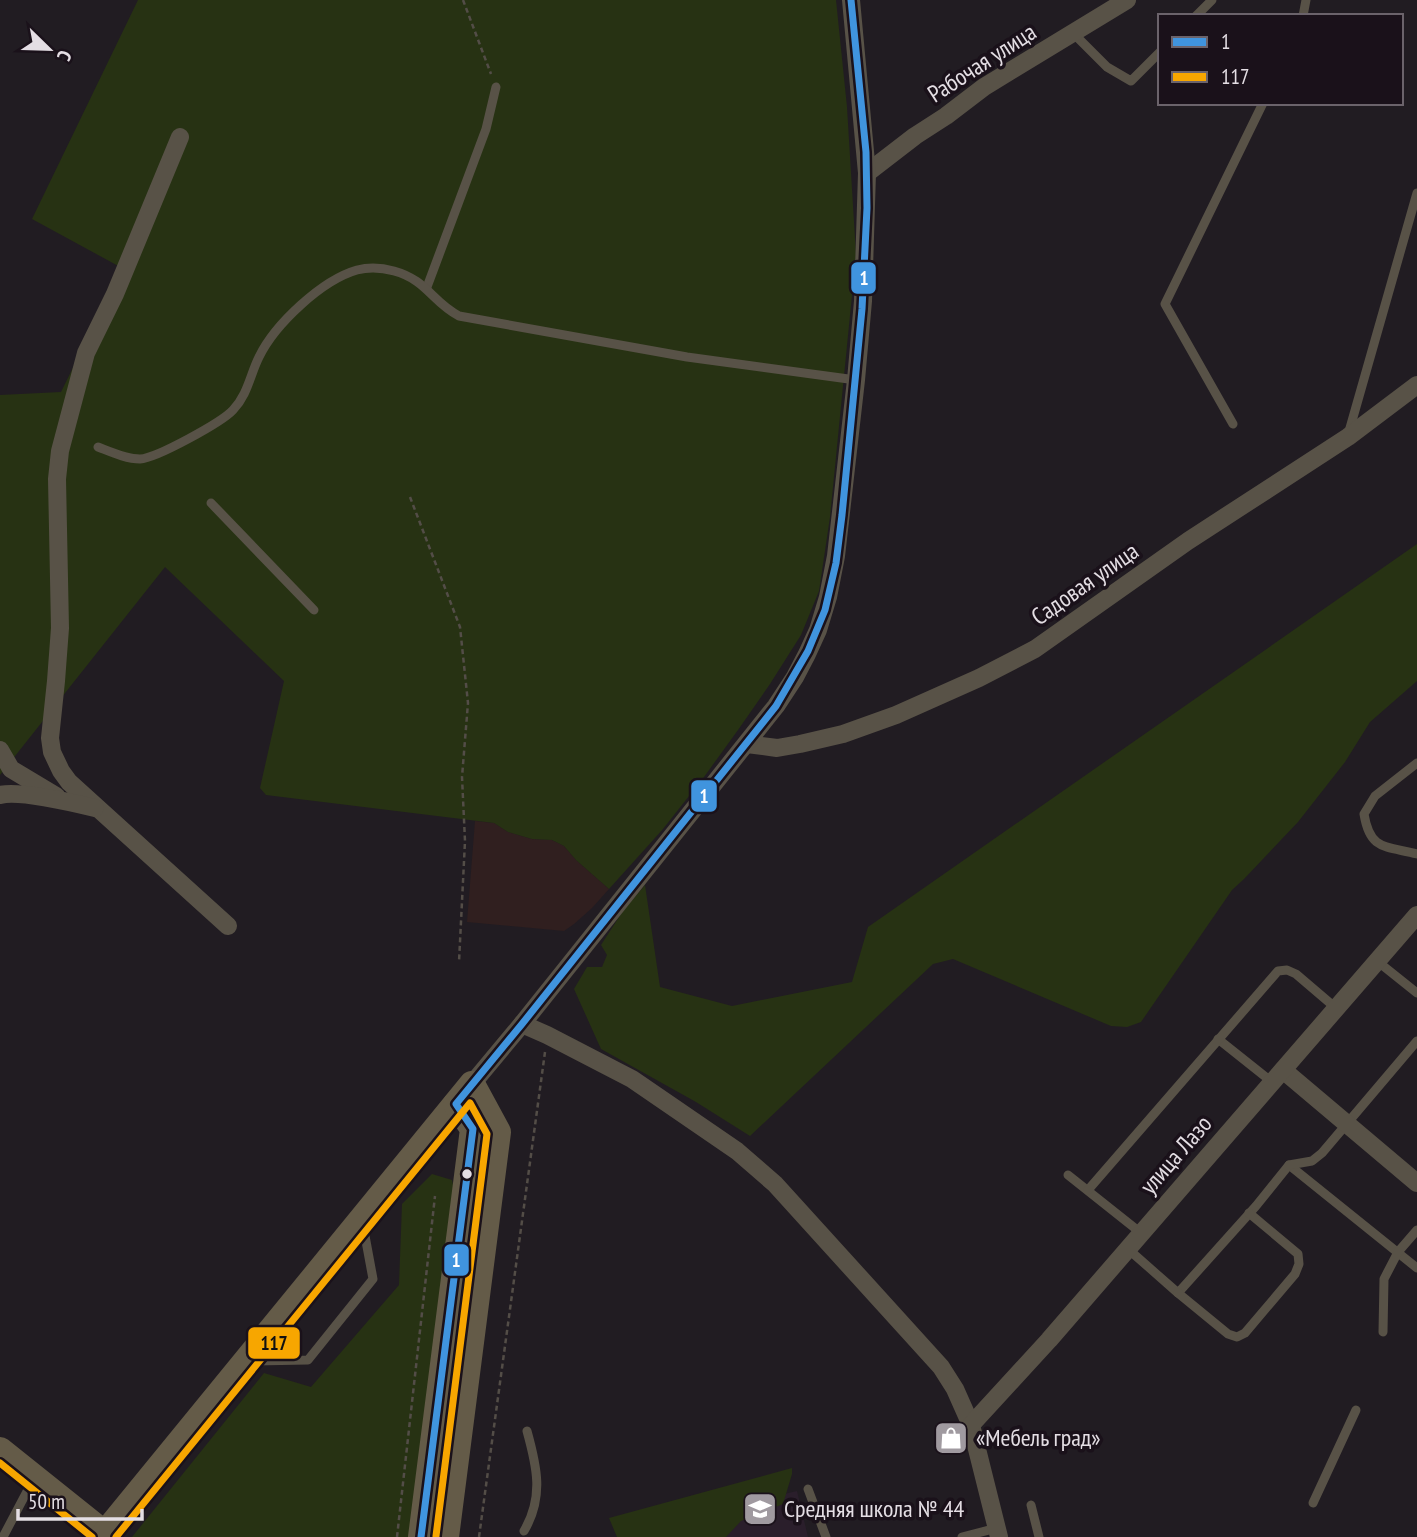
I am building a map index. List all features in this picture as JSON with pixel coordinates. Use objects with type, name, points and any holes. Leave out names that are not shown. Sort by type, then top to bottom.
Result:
[{"type":"main road","points":[[0,1450],[104,1536],[464,1094]]},
{"type":"main road","points":[[421,1537],[473,1129],[464,1094]]},
{"type":"main road","points":[[446,1537],[498,1132],[464,1094]]},
{"type":"street","points":[[464,1094],[776,706],[795,677],[818,630],[836,556],[863,302],[867,173],[851,0]]},
{"type":"street","name":"Рабочая улица","points":[[867,173],[984,87],[1127,0]]},
{"type":"street","points":[[180,137],[115,294],[86,353],[60,450],[57,479],[60,628],[50,738],[52,752],[69,782],[228,926]]},
{"type":"street","name":"Садовая улица","points":[[747,744],[777,748],[843,734],[896,715],[979,678],[1035,649],[1188,541],[1348,437],[1417,385]]},
{"type":"street","points":[[0,750],[11,769],[65,802]]},
{"type":"street","points":[[0,795],[6,793],[98,809]]},
{"type":"street","name":"улица Лазо","points":[[971,1425],[1049,1340],[1417,915]]},
{"type":"street","points":[[522,1024],[632,1079],[737,1151],[775,1184],[941,1367],[955,1389],[971,1425],[998,1533]]},
{"type":"street","points":[[1277,1076],[1347,1124],[1417,1182]]},
{"type":"lane","points":[[1198,14],[1212,0]]},
{"type":"lane","points":[[1073,33],[1107,67],[1131,81],[1158,54]]},
{"type":"lane","points":[[427,287],[462,196],[496,87]]},
{"type":"lane","points":[[1233,425],[1164,304],[1262,105]]},
{"type":"lane","points":[[1348,437],[1417,193]]},
{"type":"lane","points":[[99,447],[126,457],[141,459],[156,455],[221,421],[245,394],[258,358],[285,320],[310,296],[335,281],[356,270],[375,268],[412,277],[446,309],[459,316],[687,357],[856,380]]},
{"type":"lane","points":[[211,503],[314,610]]},
{"type":"lane","points":[[1417,763],[1375,796],[1364,814],[1366,829],[1374,842],[1417,853]]},
{"type":"lane","points":[[1377,961],[1417,993]]},
{"type":"lane","points":[[1088,1190],[1278,971],[1296,974],[1336,1009]]},
{"type":"lane","points":[[1219,1039],[1277,1076]]},
{"type":"lane","points":[[1178,1293],[1289,1165],[1312,1161],[1322,1153],[1417,1041]]},
{"type":"lane","points":[[1289,1165],[1417,1268]]},
{"type":"lane","points":[[1068,1175],[1141,1233]]},
{"type":"lane","points":[[1128,1248],[1228,1334],[1237,1337],[1245,1333],[1294,1274],[1299,1264],[1298,1254],[1249,1213]]},
{"type":"lane","points":[[246,1361],[308,1360],[373,1279],[362,1220]]},
{"type":"lane","points":[[1382,1332],[1384,1279],[1398,1252],[1417,1230]]},
{"type":"lane","points":[[1313,1503],[1356,1410]]},
{"type":"lane","points":[[524,1531],[532,1518],[538,1483],[527,1431]]},
{"type":"lane","points":[[3,1537],[34,1477]]},
{"type":"lane","points":[[808,1489],[825,1537]]},
{"type":"lane","points":[[1031,1505],[1039,1537]]},
{"type":"lane","points":[[962,1537],[998,1533]]},
{"type":"path","points":[[463,0],[496,87]]},
{"type":"path","points":[[410,497],[460,627],[468,703],[462,777],[465,841],[459,962]]},
{"type":"path","points":[[479,1537],[547,1035]]},
{"type":"path","points":[[397,1537],[435,1196]]},
{"type":"shaded area","points":[[475,821],[494,823],[508,832],[532,839],[552,840],[564,846],[609,889],[592,908],[564,931],[467,922]]},
{"type":"shaded area","name":"Средняя школа № 44","points":[[797,1491],[808,1537],[644,1537],[642,1528]]},
{"type":"green space","points":[[138,0],[836,0],[847,107],[856,255],[830,517],[819,591],[801,635],[738,730],[663,829],[609,889],[564,846],[552,840],[532,839],[508,832],[494,823],[266,795],[260,788],[284,681],[165,567],[0,775],[0,395],[61,392],[122,268],[32,219]]},
{"type":"green space","points":[[1417,544],[1417,681],[1370,722],[1345,762],[1298,822],[1232,890],[1141,1022],[1127,1027],[1111,1026],[953,959],[933,964],[750,1136],[696,1102],[601,1049],[574,989],[587,967],[602,967],[607,955],[601,945],[623,911],[645,885],[660,987],[732,1006],[852,982],[868,927]]},
{"type":"green space","points":[[432,1174],[452,1180],[456,1199],[410,1537],[132,1537],[264,1373],[311,1387],[399,1285],[402,1204]]},
{"type":"green space","points":[[792,1468],[783,1504],[741,1521],[726,1537],[617,1537],[609,1518]]},
{"type":"transit line","name":"1","points":[[421,1537],[473,1129],[456,1104],[776,706],[808,651],[825,610],[836,563],[842,515],[862,309],[867,208],[866,152],[851,0]]},
{"type":"transit line","name":"117","points":[[116,1537],[470,1103],[487,1134],[436,1536]]},
{"type":"transit line","name":"117","points":[[0,1463],[92,1537]]},
{"type":"place","name":"«Мебель град»","points":[[951,1438]]},
{"type":"place","name":"Средняя школа № 44","points":[[760,1509]]}]
